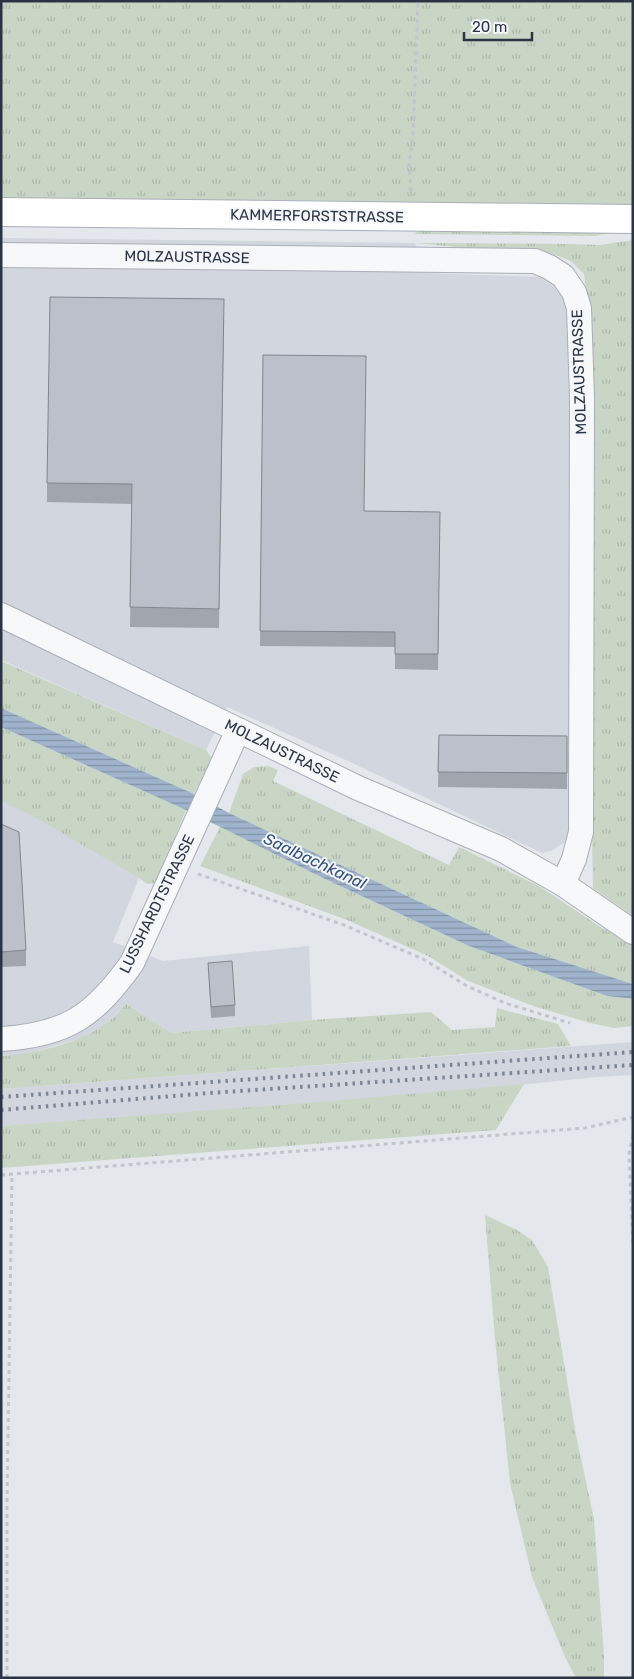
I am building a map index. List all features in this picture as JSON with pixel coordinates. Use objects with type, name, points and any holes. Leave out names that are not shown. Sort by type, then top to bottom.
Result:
[{"type":"street","name":"KAMMERFORSTSTRASSE","points":[[1,212],[633,218]]},
{"type":"street","name":"MOLZAUSTRASSE","points":[[1,256],[535,261],[549,266],[563,276],[574,292],[579,308],[582,397],[581,832],[574,859],[563,884]]},
{"type":"street","name":"MOLZAUSTRASSE","points":[[1,615],[358,788],[501,849],[563,884],[633,932]]},
{"type":"street","name":"LUSSHARDTSTRASSE","points":[[1,1039],[38,1035],[62,1028],[78,1020],[103,1000],[116,986],[132,963],[238,730]]},
{"type":"path","points":[[412,217],[409,165],[413,135],[418,1]]},
{"type":"path","points":[[177,866],[344,925],[422,959],[467,986],[505,1003],[570,1024]]},
{"type":"path","points":[[1,1175],[585,1128],[633,1117]]},
{"type":"path","points":[[633,1135],[629,1153],[633,1246]]},
{"type":"path","points":[[7,1678],[7,1502],[12,1175]]},
{"type":"shaded area","points":[[1,238],[415,243],[425,273],[540,277],[558,289],[565,297],[570,309],[576,825],[567,841],[551,851],[542,853],[348,761],[227,707],[206,750],[1,660]]},
{"type":"shaded area","points":[[1,800],[32,814],[139,878],[113,942],[163,961],[309,946],[312,1020],[172,1033],[126,1004],[106,1024],[81,1038],[27,1054],[1,1056]]},
{"type":"shaded area","points":[[633,1042],[633,1075],[400,1097],[1,1126],[1,1089]]},
{"type":"green space","points":[[1,1],[633,1],[633,206],[282,200],[1,200]]},
{"type":"green space","points":[[420,230],[620,231],[595,236],[414,234]]},
{"type":"green space","points":[[633,240],[633,916],[593,888],[589,680],[588,307],[584,274],[571,261],[547,252],[498,251],[415,243],[600,245]]},
{"type":"green space","points":[[1,661],[206,750],[212,758],[194,794],[1,708]]},
{"type":"green space","points":[[1,727],[186,810],[156,883],[147,884],[31,815],[1,801]]},
{"type":"green space","points":[[268,766],[278,770],[273,781],[449,865],[459,847],[539,886],[599,926],[633,945],[633,984],[517,947],[229,813],[243,774],[254,767]]},
{"type":"green space","points":[[220,827],[323,878],[469,946],[607,996],[633,999],[633,1026],[614,1028],[536,1007],[468,981],[428,956],[347,920],[200,866]]},
{"type":"green space","points":[[126,1004],[172,1033],[312,1020],[431,1012],[452,1030],[495,1027],[497,1008],[558,1024],[571,1046],[1,1089],[1,1056],[28,1053],[80,1038],[107,1023]]},
{"type":"green space","points":[[524,1084],[496,1130],[1,1168],[1,1126],[320,1102]]},
{"type":"green space","points":[[485,1215],[517,1230],[532,1240],[548,1267],[576,1435],[594,1519],[604,1678],[576,1678],[565,1657],[532,1577],[510,1483],[495,1339]]},
{"type":"water","name":"Saalbachkanal","points":[[1,708],[194,794],[229,813],[517,947],[633,984],[633,999],[607,996],[469,946],[323,878],[186,810],[1,727]]},
{"type":"building","points":[[50,297],[224,299],[219,609],[130,607],[132,484],[47,483]]},
{"type":"building","points":[[263,355],[366,356],[364,511],[440,512],[438,654],[395,654],[395,632],[260,631]]},
{"type":"building","points":[[439,735],[567,736],[567,773],[438,772]]},
{"type":"building","points":[[1,824],[19,832],[26,950],[1,952]]},
{"type":"building","points":[[232,961],[235,1005],[211,1007],[208,963]]},
{"type":"railway","points":[[1,1097],[633,1052]]},
{"type":"railway","points":[[1,1110],[210,1093],[633,1065]]}]
